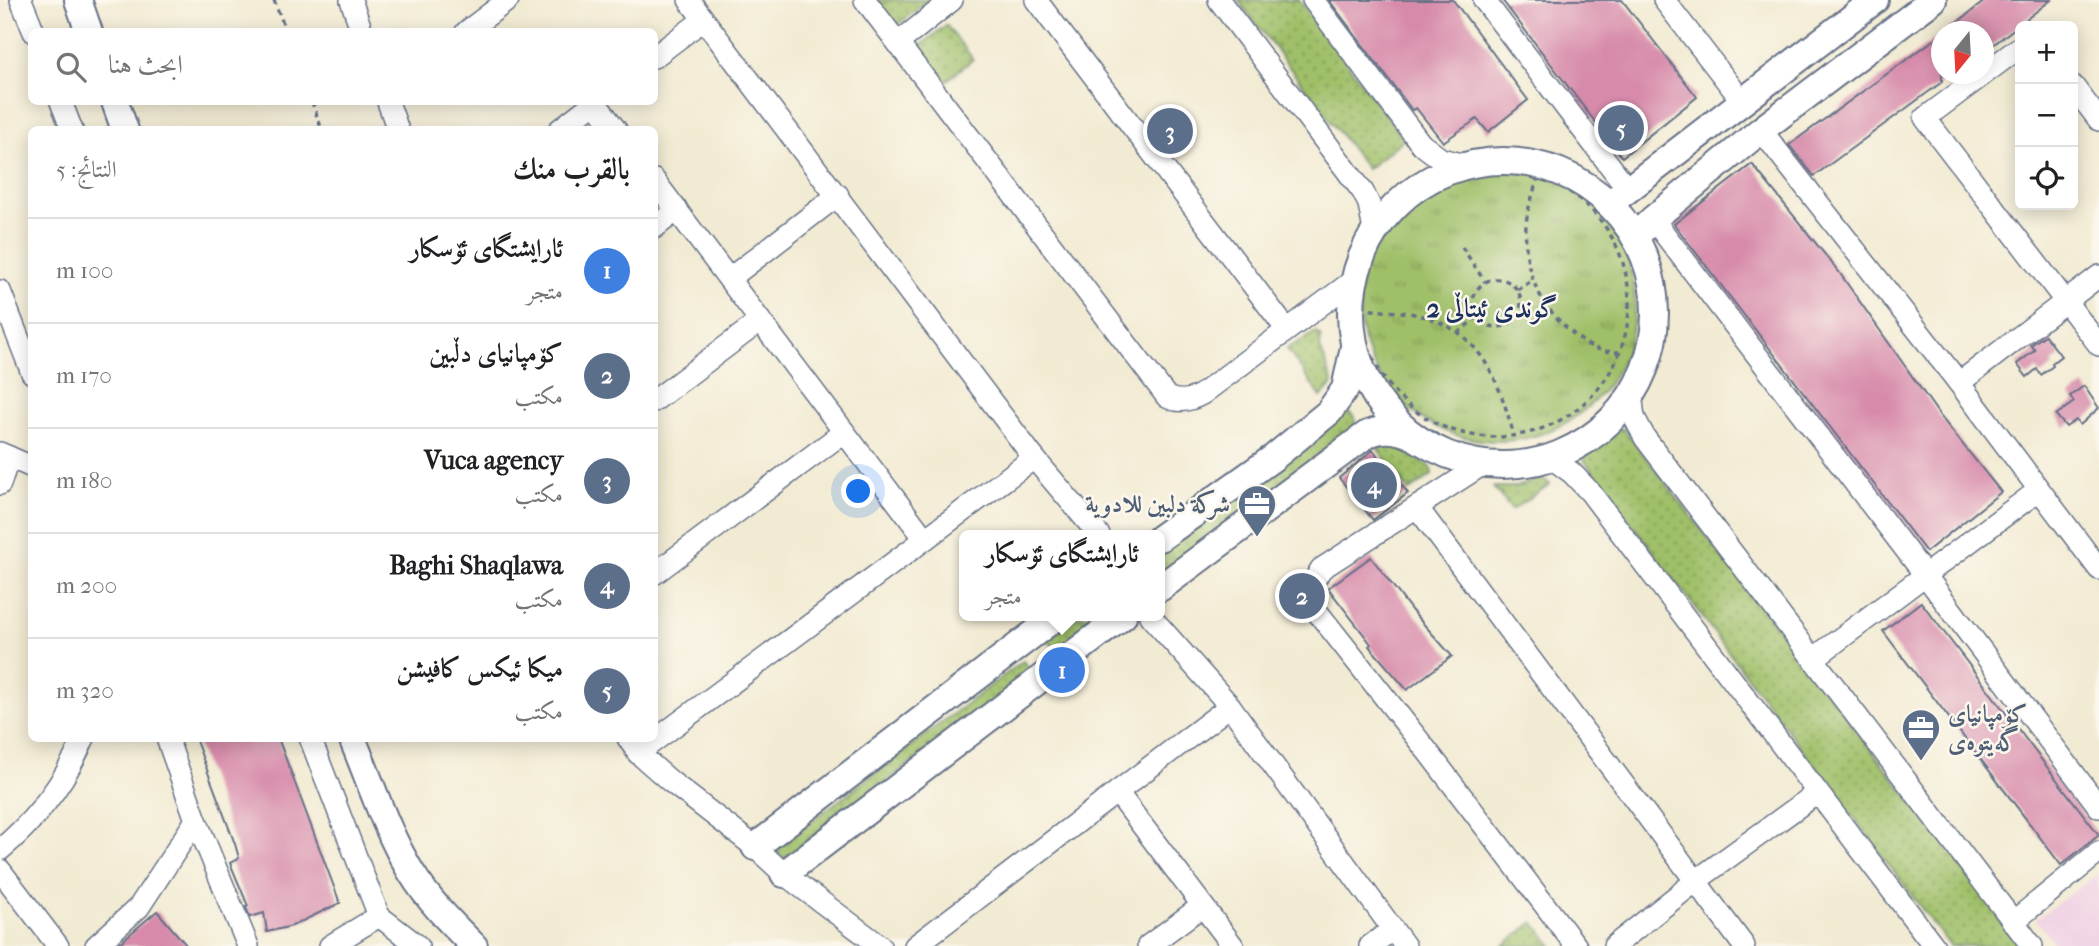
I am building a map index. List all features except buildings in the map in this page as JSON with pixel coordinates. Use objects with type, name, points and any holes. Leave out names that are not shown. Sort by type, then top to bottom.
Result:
[{"type":"street","points":[[21,0],[32,28]]},
{"type":"street","points":[[78,0],[88,28]]},
{"type":"street","points":[[351,0],[361,28]]},
{"type":"street","points":[[471,28],[508,0]]},
{"type":"street","points":[[689,0],[1034,458],[1095,530]]},
{"type":"street","points":[[865,0],[1163,394],[1178,401],[1196,397],[1354,280]]},
{"type":"street","points":[[898,43],[952,0]]},
{"type":"street","points":[[1036,0],[1287,330]]},
{"type":"street","points":[[1219,0],[1363,192],[1369,204],[1374,231]]},
{"type":"street","points":[[1313,0],[1421,144],[1441,159],[1465,165]]},
{"type":"street","points":[[1484,0],[1618,196],[1925,575],[2099,807]]},
{"type":"street","points":[[1664,0],[1743,102]]},
{"type":"street","points":[[1618,196],[1875,0]]},
{"type":"street","points":[[1644,228],[1761,130],[1933,0]]},
{"type":"street","points":[[658,54],[704,20]]},
{"type":"street","points":[[2015,51],[1925,118],[2099,345]]},
{"type":"street","points":[[2078,93],[2099,120]]},
{"type":"street","points":[[62,105],[70,126]]},
{"type":"street","points":[[116,105],[124,126]]},
{"type":"street","points":[[389,105],[397,126]]},
{"type":"street","points":[[564,126],[591,105]]},
{"type":"street","points":[[597,105],[613,126]]},
{"type":"street","points":[[1761,130],[1959,383],[2099,569]]},
{"type":"street","points":[[1165,534],[1273,458],[1329,412],[1345,389],[1352,368],[1354,345],[1351,302],[1359,263],[1374,231],[1392,208],[1414,189],[1438,175],[1465,165],[1496,161],[1527,163],[1556,171],[1584,185],[1618,196]]},
{"type":"street","points":[[658,185],[925,539]]},
{"type":"street","points":[[729,279],[838,195]]},
{"type":"street","points":[[658,225],[677,210]]},
{"type":"street","points":[[1165,584],[1374,431],[1387,429],[1402,432],[1450,454],[1485,463],[1511,464],[1550,457],[1578,445],[1596,432],[1613,417],[1631,394],[1648,358],[1655,319],[1644,228]]},
{"type":"street","points":[[1959,383],[2099,275]]},
{"type":"street","points":[[0,291],[5,316],[28,365]]},
{"type":"street","points":[[658,398],[760,320]]},
{"type":"street","points":[[1354,345],[1377,398],[1396,420],[1418,438]]},
{"type":"street","points":[[1631,394],[1634,417],[1645,438],[2032,946]]},
{"type":"street","points":[[658,571],[844,432]]},
{"type":"street","points":[[0,484],[5,455],[28,465]]},
{"type":"street","points":[[1550,457],[1572,472],[1590,492],[1934,946]]},
{"type":"street","points":[[658,728],[925,539],[1034,458]]},
{"type":"street","points":[[1485,463],[1321,569],[1310,588],[1315,609],[1576,946]]},
{"type":"street","points":[[1813,659],[2039,490]]},
{"type":"street","points":[[1417,506],[1744,946]]},
{"type":"street","points":[[755,847],[1050,621]]},
{"type":"street","points":[[783,874],[1116,621]]},
{"type":"street","points":[[1154,621],[1230,706],[1399,938],[1370,946]]},
{"type":"street","points":[[1031,635],[1055,666]]},
{"type":"street","points":[[915,946],[1230,706]]},
{"type":"street","points":[[0,850],[17,836],[58,787],[81,742]]},
{"type":"street","points":[[168,742],[196,820],[248,946]]},
{"type":"street","points":[[312,742],[379,916],[418,946]]},
{"type":"street","points":[[354,742],[411,872],[440,912],[474,946]]},
{"type":"street","points":[[633,746],[755,847],[783,874],[880,946]]},
{"type":"street","points":[[1117,792],[1233,946]]},
{"type":"street","points":[[1614,946],[1696,880],[1817,793]]},
{"type":"street","points":[[96,946],[139,907],[196,820]]},
{"type":"street","points":[[2013,922],[2099,852]]},
{"type":"street","points":[[0,870],[58,946]]},
{"type":"street","points":[[1148,946],[1202,906]]},
{"type":"street","points":[[330,946],[379,916]]},
{"type":"path","points":[[274,0],[284,28]]},
{"type":"path","points":[[313,105],[321,126]]},
{"type":"path","points":[[1504,170],[1538,177],[1566,190],[1592,211],[1612,237],[1625,268],[1630,301],[1626,334],[1620,352],[1612,371],[1597,392],[1573,413],[1545,428],[1514,436],[1477,436],[1441,426],[1409,406],[1384,378],[1367,344],[1361,307],[1363,276],[1374,245],[1391,218],[1414,196],[1441,180],[1472,171],[1504,170]]},
{"type":"path","points":[[1538,177],[1526,222],[1526,253],[1533,281],[1544,305],[1579,339],[1602,352],[1620,352]]},
{"type":"path","points":[[1462,247],[1486,282]]},
{"type":"path","points":[[1497,279],[1505,281],[1517,290],[1521,306],[1514,320],[1507,325],[1491,326],[1477,317],[1474,295],[1486,282],[1497,279]]},
{"type":"path","points":[[1517,290],[1533,281]]},
{"type":"path","points":[[1361,307],[1427,317],[1458,332],[1478,350],[1495,376],[1509,412],[1514,436]]},
{"type":"path","points":[[1458,332],[1477,317]]},
{"type":"shaded area","points":[[2099,873],[2099,946],[2056,946],[2036,919]]},
{"type":"green space","points":[[877,0],[929,0],[897,25]]},
{"type":"green space","points":[[1238,0],[1299,0],[1404,139],[1367,169]]},
{"type":"green space","points":[[946,25],[973,59],[941,85],[913,52]]},
{"type":"green space","points":[[1483,165],[1511,165],[1537,170],[1562,181],[1585,196],[1604,215],[1619,238],[1630,263],[1635,303],[1633,330],[1625,356],[1612,380],[1595,401],[1574,418],[1537,436],[1511,441],[1483,441],[1457,436],[1432,425],[1409,410],[1390,391],[1375,368],[1364,343],[1359,317],[1359,289],[1364,263],[1375,238],[1390,215],[1409,196],[1432,181],[1457,170]]},
{"type":"green space","points":[[1316,332],[1321,337],[1320,347],[1333,384],[1321,397],[1287,349]]},
{"type":"green space","points":[[1345,412],[1355,418],[1353,429],[1165,570],[1165,549]]},
{"type":"green space","points":[[1617,428],[1624,429],[2023,946],[1950,946],[1584,460],[1593,447]]},
{"type":"green space","points":[[1390,441],[1431,468],[1432,475],[1409,491],[1378,449]]},
{"type":"green space","points":[[1542,478],[1550,484],[1512,510],[1493,487],[1516,487]]},
{"type":"green space","points":[[1071,621],[1098,621],[1062,648],[1055,648],[1049,642],[1052,635]]},
{"type":"green space","points":[[1023,661],[1030,669],[1029,675],[784,858],[778,855],[777,847]]},
{"type":"green space","points":[[1534,922],[1553,946],[1503,946]]},
{"type":"place","name":"میکا ئیکس کافیشن","points":[[1621,128]]},
{"type":"place","name":"Vuca agency","points":[[1170,131]]},
{"type":"place","name":"Baghi Shaqlawa","points":[[1374,485]]},
{"type":"place","name":"شركة دلبين للادوية","points":[[1257,538]]},
{"type":"place","name":"کۆمپانیای دڵبین","points":[[1302,596]]},
{"type":"place","name":"ئارایشتگای ئۆسکار","points":[[1062,670]]},
{"type":"place","name":"کۆمپانیای گەیتوەی","points":[[1921,762]]},
{"type":"district","name":"گوندی ئیتاڵی 2","points":[[1492,308]]}]
